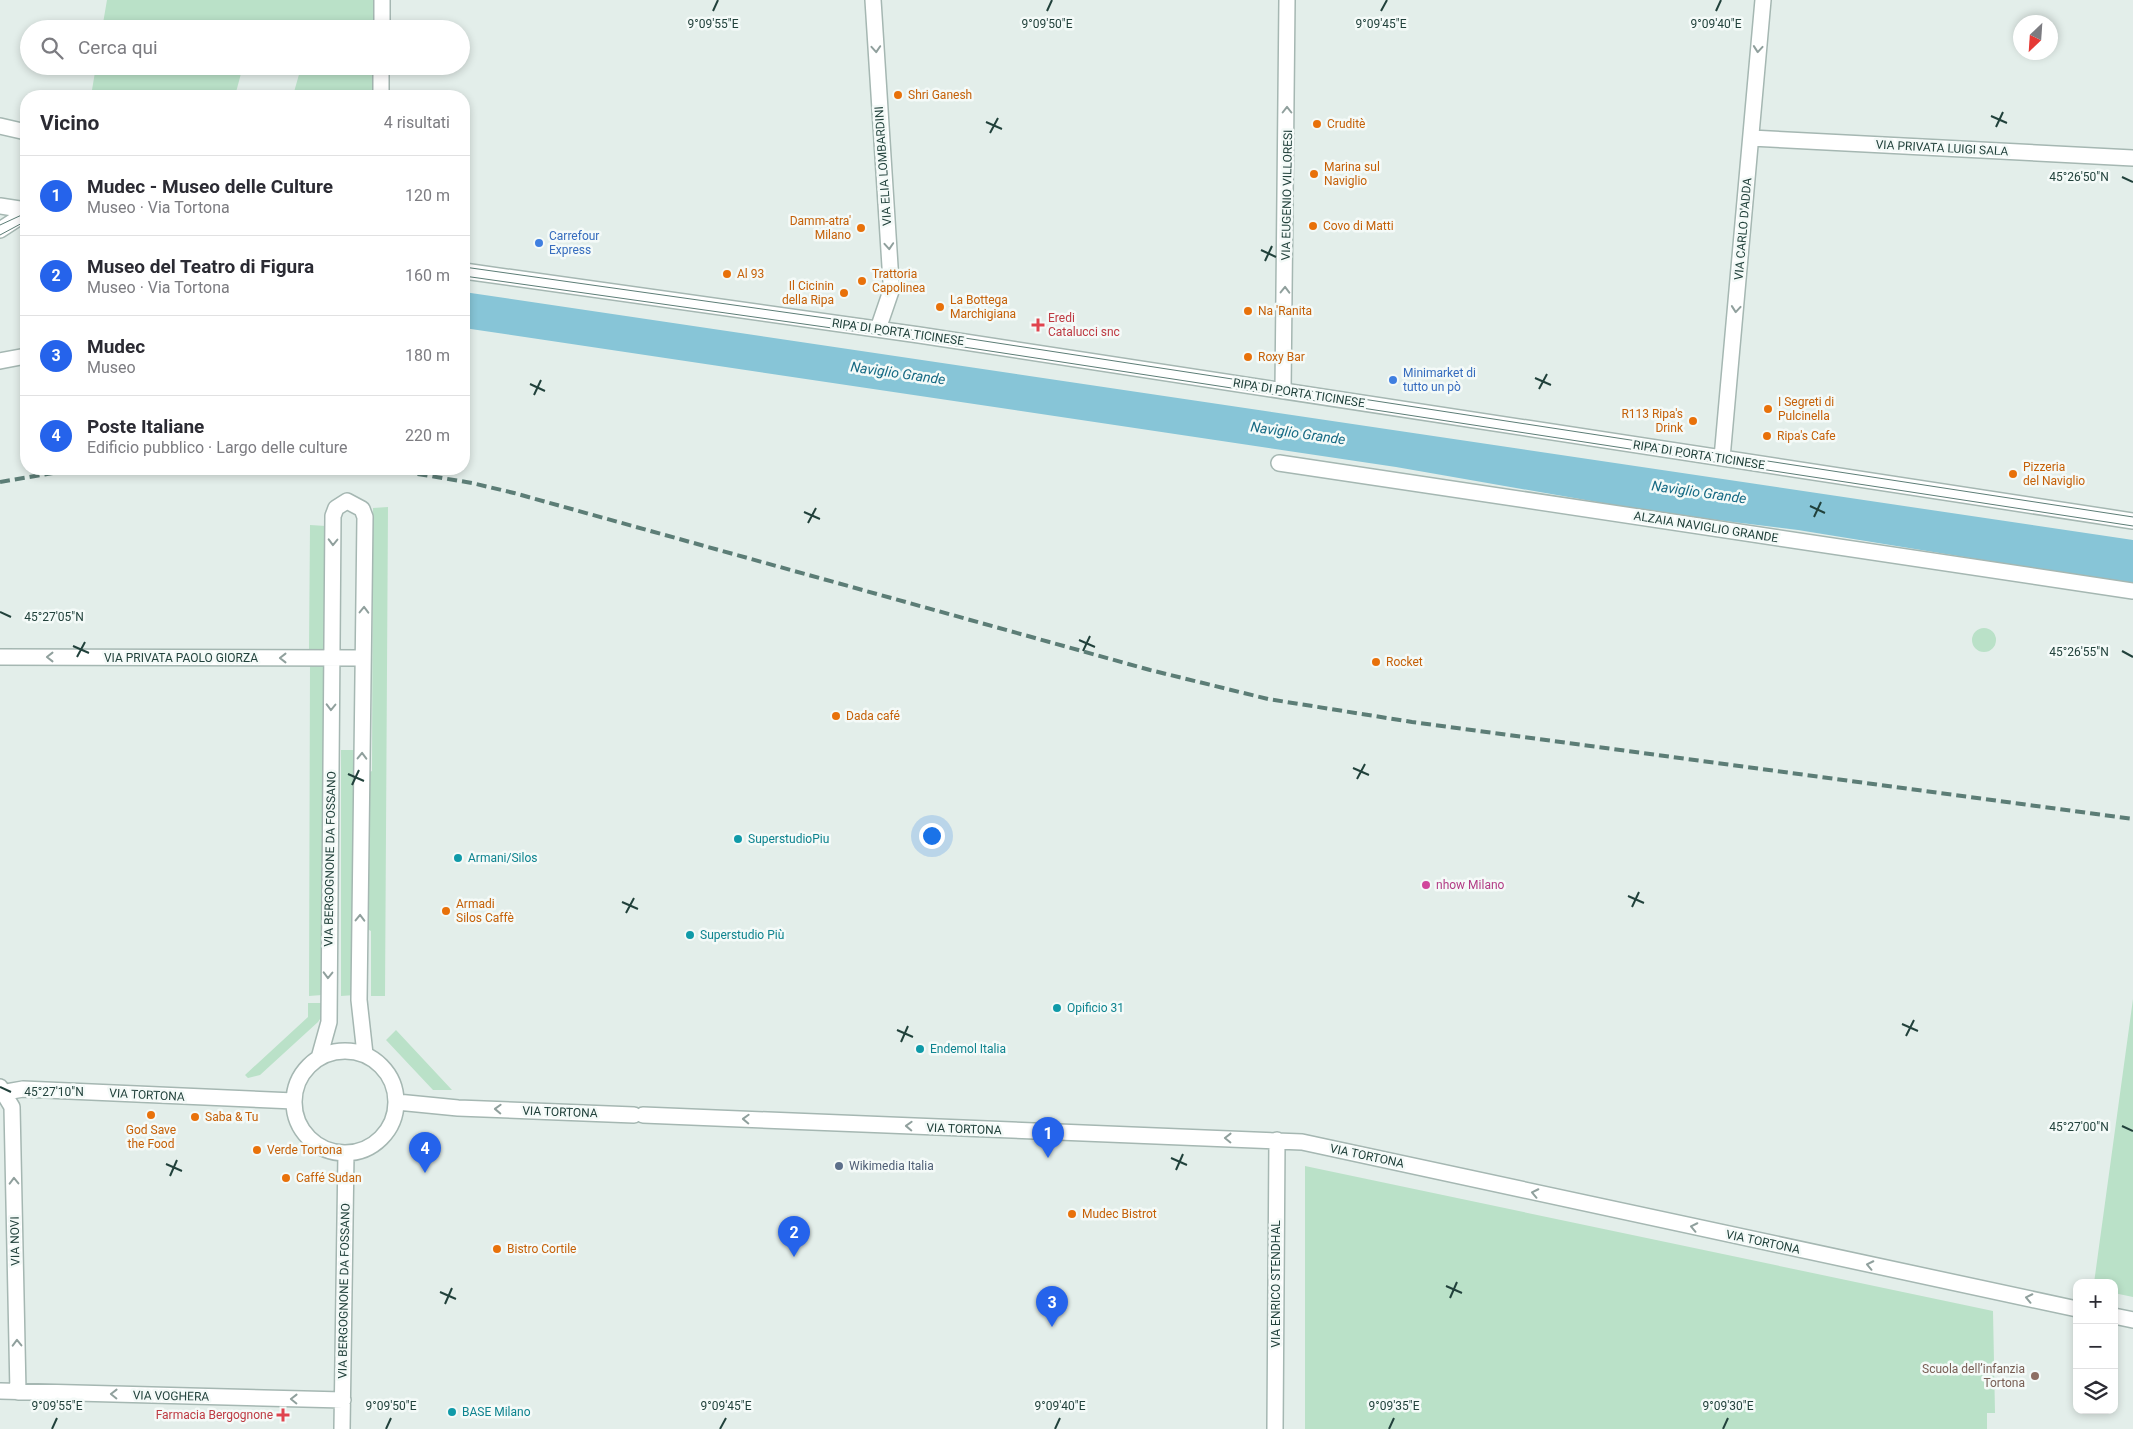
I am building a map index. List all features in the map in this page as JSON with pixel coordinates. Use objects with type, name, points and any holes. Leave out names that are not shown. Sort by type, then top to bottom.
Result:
[{"type":"street","points":[[382,0],[382,20]]},
{"type":"street","name":"VIA ELIA LOMBARDINI","points":[[873,0],[891,282],[891,291],[878,329]]},
{"type":"street","name":"VIA EUGENIO VILLORESI","points":[[1283,391],[1287,0]]},
{"type":"street","name":"VIA CARLO D'ADDA","points":[[1722,458],[1762,0]]},
{"type":"street","points":[[381,75],[381,90]]},
{"type":"street","points":[[0,126],[20,131]]},
{"type":"street","name":"VIA PRIVATA LUIGI SALA","points":[[1751,138],[2133,158]]},
{"type":"street","points":[[0,206],[20,210]]},
{"type":"street","points":[[4,227],[20,215]]},
{"type":"street","name":"RIPA DI PORTA TICINESE","points":[[470,272],[878,329],[2133,521]]},
{"type":"street","points":[[0,361],[20,357]]},
{"type":"street","name":"ALZAIA NAVIGLIO GRANDE","points":[[1279,463],[2133,591]]},
{"type":"street","name":"VIA BERGOGNONE DA FOSSANO","points":[[319,1058],[328,1022],[333,516],[336,508],[347,501],[362,509],[364,518],[359,1000],[365,1054]]},
{"type":"street","name":"VIA PRIVATA PAOLO GIORZA","points":[[0,657],[331,659]]},
{"type":"street","points":[[331,659],[363,658]]},
{"type":"street","points":[[342,1051],[365,1054],[379,1063],[390,1076],[397,1102],[393,1120],[379,1140],[366,1149],[346,1153],[322,1148],[307,1136],[297,1120],[294,1101],[295,1090],[302,1074],[319,1058],[342,1051]]},
{"type":"street","name":"VIA TORTONA","points":[[1,1091],[23,1089],[294,1101]]},
{"type":"street","name":"VIA NOVI","points":[[1,1091],[12,1107],[18,1392]]},
{"type":"street","name":"VIA TORTONA","points":[[397,1102],[458,1108],[1302,1142],[2073,1308]]},
{"type":"street","name":"VIA ENRICO STENDHAL","points":[[1275,1429],[1277,1140]]},
{"type":"street","name":"VIA BERGOGNONE DA FOSSANO","points":[[342,1429],[346,1153]]},
{"type":"street","points":[[2118,1317],[2133,1320]]},
{"type":"street","name":"VIA VOGHERA","points":[[0,1392],[343,1400]]},
{"type":"green space","points":[[107,0],[374,0],[374,20],[104,20]]},
{"type":"green space","points":[[94,75],[241,75],[237,90],[92,90]]},
{"type":"green space","points":[[299,75],[373,75],[373,90],[295,90]]},
{"type":"green space","points":[[388,507],[385,996],[371,996],[371,931],[365,928],[366,774],[372,771],[373,508]]},
{"type":"green space","points":[[310,525],[326,526],[324,650],[309,650]]},
{"type":"green space","points":[[1984,628],[1993,631],[1996,640],[1993,649],[1984,652],[1975,649],[1972,640],[1975,631]]},
{"type":"green space","points":[[310,662],[324,662],[322,995],[309,996]]},
{"type":"green space","points":[[341,750],[355,750],[355,995],[341,996]]},
{"type":"green space","points":[[2133,999],[2133,1297],[2118,1294],[2118,1279],[2095,1279]]},
{"type":"green space","points":[[308,1003],[322,1003],[322,1016],[318,1022],[260,1075],[248,1078],[245,1075],[308,1017]]},
{"type":"green space","points":[[396,1030],[452,1090],[433,1090],[386,1040]]},
{"type":"green space","points":[[1305,1166],[1993,1311],[1995,1413],[1987,1413],[1987,1429],[1305,1429]]},
{"type":"water","name":"Naviglio Grande","points":[[470,293],[2133,540],[2133,583],[2057,574],[1798,530],[1660,513],[1396,467],[470,329]]},
{"type":"pier","points":[[0,223],[20,226],[20,254],[13,264],[0,262]]},
{"type":"tram line","points":[[0,225],[20,216]]},
{"type":"tram line","points":[[0,235],[20,224]]},
{"type":"tram line","points":[[470,268],[932,333],[2133,517]]},
{"type":"tram line","points":[[470,277],[931,342],[2133,526]]},
{"type":"railway","points":[[0,482],[41,475]]},
{"type":"railway","points":[[424,475],[472,483],[514,493],[1150,670],[1268,699],[1412,722],[2133,819]]},
{"type":"place","name":"Shri Ganesh","points":[[898,95]]},
{"type":"place","name":"Cruditè","points":[[1317,124]]},
{"type":"place","name":"Marina sul Naviglio","points":[[1314,174]]},
{"type":"place","name":"Covo di Matti","points":[[1313,226]]},
{"type":"place","name":"Damm-atra' Milano","points":[[861,228]]},
{"type":"place","name":"Carrefour Express","points":[[539,243]]},
{"type":"place","name":"Al 93","points":[[727,274]]},
{"type":"place","name":"Trattoria Capolinea","points":[[862,281]]},
{"type":"place","name":"Il Cicinin della Ripa","points":[[844,293]]},
{"type":"place","name":"La Bottega Marchigiana","points":[[940,307]]},
{"type":"place","name":"Na 'Ranita","points":[[1248,311]]},
{"type":"place","name":"Eredi Catalucci snc","points":[[1038,325]]},
{"type":"place","name":"Roxy Bar","points":[[1248,357]]},
{"type":"place","name":"Minimarket di tutto un pò","points":[[1393,380]]},
{"type":"place","name":"I Segreti di Pulcinella","points":[[1768,409]]},
{"type":"place","name":"R113 Ripa's Drink","points":[[1693,421]]},
{"type":"place","name":"Ripa's Cafe","points":[[1767,436]]},
{"type":"place","name":"Pizzeria del Naviglio","points":[[2013,474]]},
{"type":"place","name":"Rocket","points":[[1376,662]]},
{"type":"place","name":"Dada café","points":[[836,716]]},
{"type":"place","name":"SuperstudioPiu","points":[[738,839]]},
{"type":"place","name":"Armani/Silos","points":[[458,858]]},
{"type":"place","name":"nhow Milano","points":[[1426,885]]},
{"type":"place","name":"Armadi Silos Caffè","points":[[446,911]]},
{"type":"place","name":"Superstudio Più","points":[[690,935]]},
{"type":"place","name":"Opificio 31","points":[[1057,1008]]},
{"type":"place","name":"Endemol Italia","points":[[920,1049]]},
{"type":"place","name":"God Save the Food","points":[[151,1115]]},
{"type":"place","name":"Saba & Tu","points":[[195,1117]]},
{"type":"place","name":"Verde Tortona","points":[[257,1150]]},
{"type":"place","name":"Mudec - Museo delle Culture","points":[[1048,1158]]},
{"type":"place","name":"Wikimedia Italia","points":[[839,1166]]},
{"type":"place","name":"Poste Italiane","points":[[425,1173]]},
{"type":"place","name":"Caffé Sudan","points":[[286,1178]]},
{"type":"place","name":"Mudec Bistrot","points":[[1072,1214]]},
{"type":"place","name":"Bistro Cortile","points":[[497,1249]]},
{"type":"place","name":"Museo del Teatro di Figura","points":[[794,1257]]},
{"type":"place","name":"Mudec","points":[[1052,1327]]},
{"type":"place","name":"Scuola dell’infanzia Tortona","points":[[2035,1376]]},
{"type":"place","name":"BASE Milano","points":[[452,1412]]},
{"type":"place","name":"Farmacia Bergognone","points":[[283,1415]]}]
